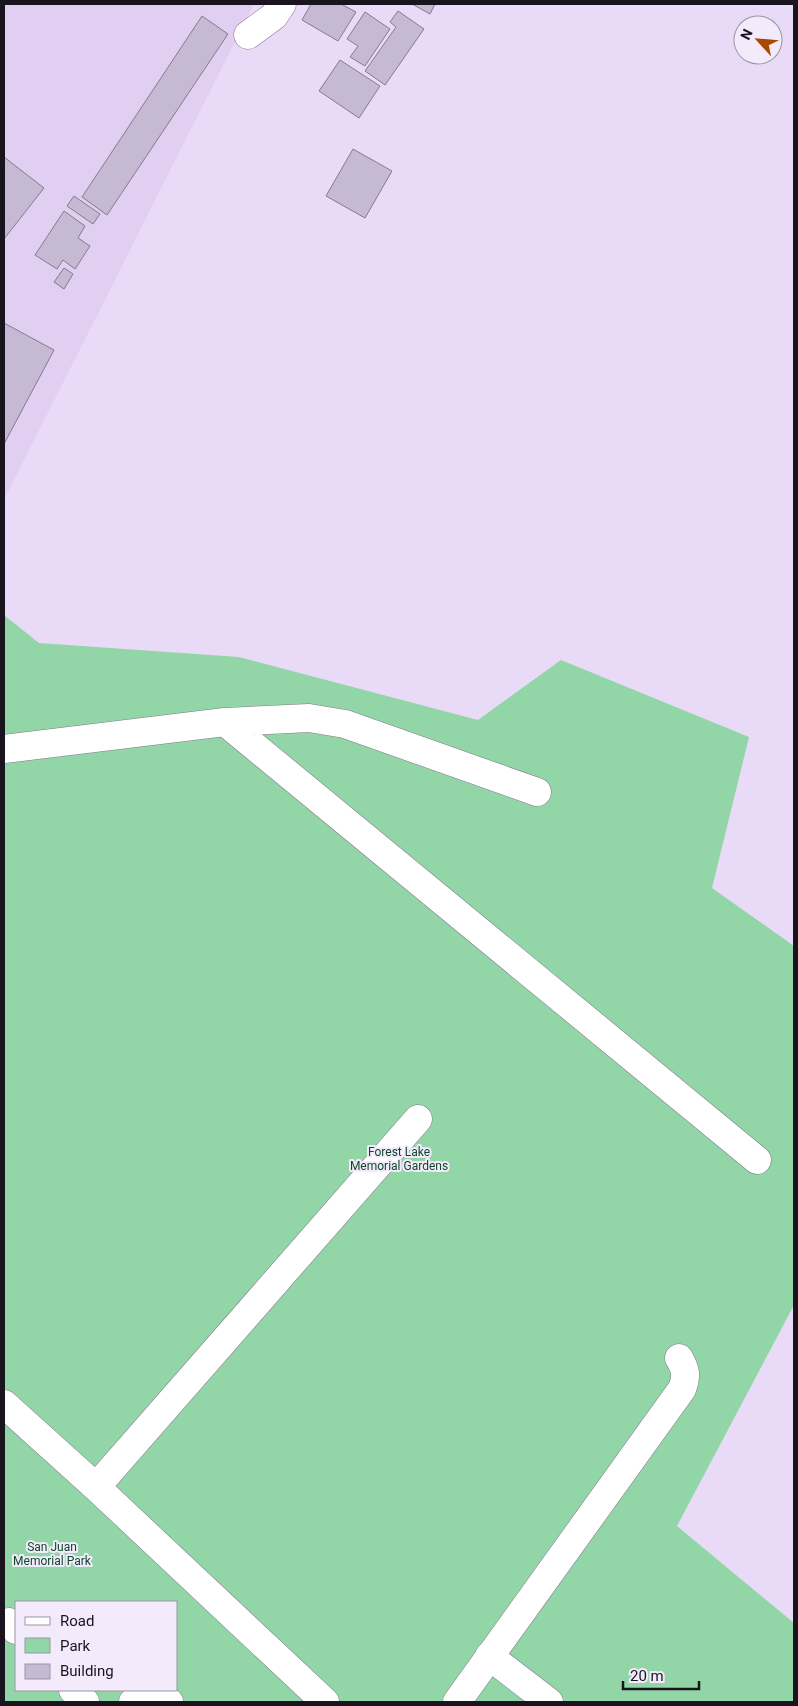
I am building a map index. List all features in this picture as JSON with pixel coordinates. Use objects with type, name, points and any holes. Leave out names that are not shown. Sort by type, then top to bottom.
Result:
[{"type":"street","points":[[248,35],[274,16],[282,4]]},
{"type":"street","points":[[4,749],[225,722],[309,718],[345,724],[537,792]]},
{"type":"street","points":[[225,722],[757,1160]]},
{"type":"street","points":[[96,1487],[418,1119]]},
{"type":"street","points":[[458,1702],[489,1656],[682,1389],[686,1378],[686,1369],[679,1358]]},
{"type":"street","points":[[4,1404],[96,1487],[325,1702]]},
{"type":"street","points":[[489,1656],[549,1702]]},
{"type":"street","points":[[74,1691],[85,1702]]},
{"type":"street","points":[[133,1702],[146,1691]]},
{"type":"street","points":[[158,1691],[169,1702]]},
{"type":"shaded area","points":[[4,4],[254,4],[4,500]]},
{"type":"green space","name":"Forest Lake Memorial Gardens","points":[[4,615],[39,643],[239,657],[478,720],[561,660],[749,737],[712,888],[794,946],[794,1305],[677,1526],[794,1623],[794,1702],[4,1702]]},
{"type":"building","points":[[311,4],[341,4],[356,12],[338,41],[302,20]]},
{"type":"building","points":[[412,4],[435,4],[430,14]]},
{"type":"building","points":[[398,11],[424,29],[385,85],[365,71],[396,27],[390,22]]},
{"type":"building","points":[[365,12],[390,29],[365,66],[350,57],[358,46],[347,39]]},
{"type":"building","points":[[202,16],[228,34],[107,215],[82,197]]},
{"type":"building","points":[[340,60],[380,86],[359,118],[319,91]]},
{"type":"building","points":[[353,149],[392,171],[365,218],[326,196]]},
{"type":"building","points":[[4,157],[44,188],[4,239]]},
{"type":"building","points":[[74,196],[100,214],[93,224],[67,206]]},
{"type":"building","points":[[64,211],[85,226],[78,238],[90,246],[75,269],[63,260],[57,269],[35,255]]},
{"type":"building","points":[[64,268],[73,274],[64,289],[54,282]]},
{"type":"building","points":[[4,323],[54,350],[4,444]]},
{"type":"park label","name":"San Juan Memorial Park","points":[[52,1554]]}]
